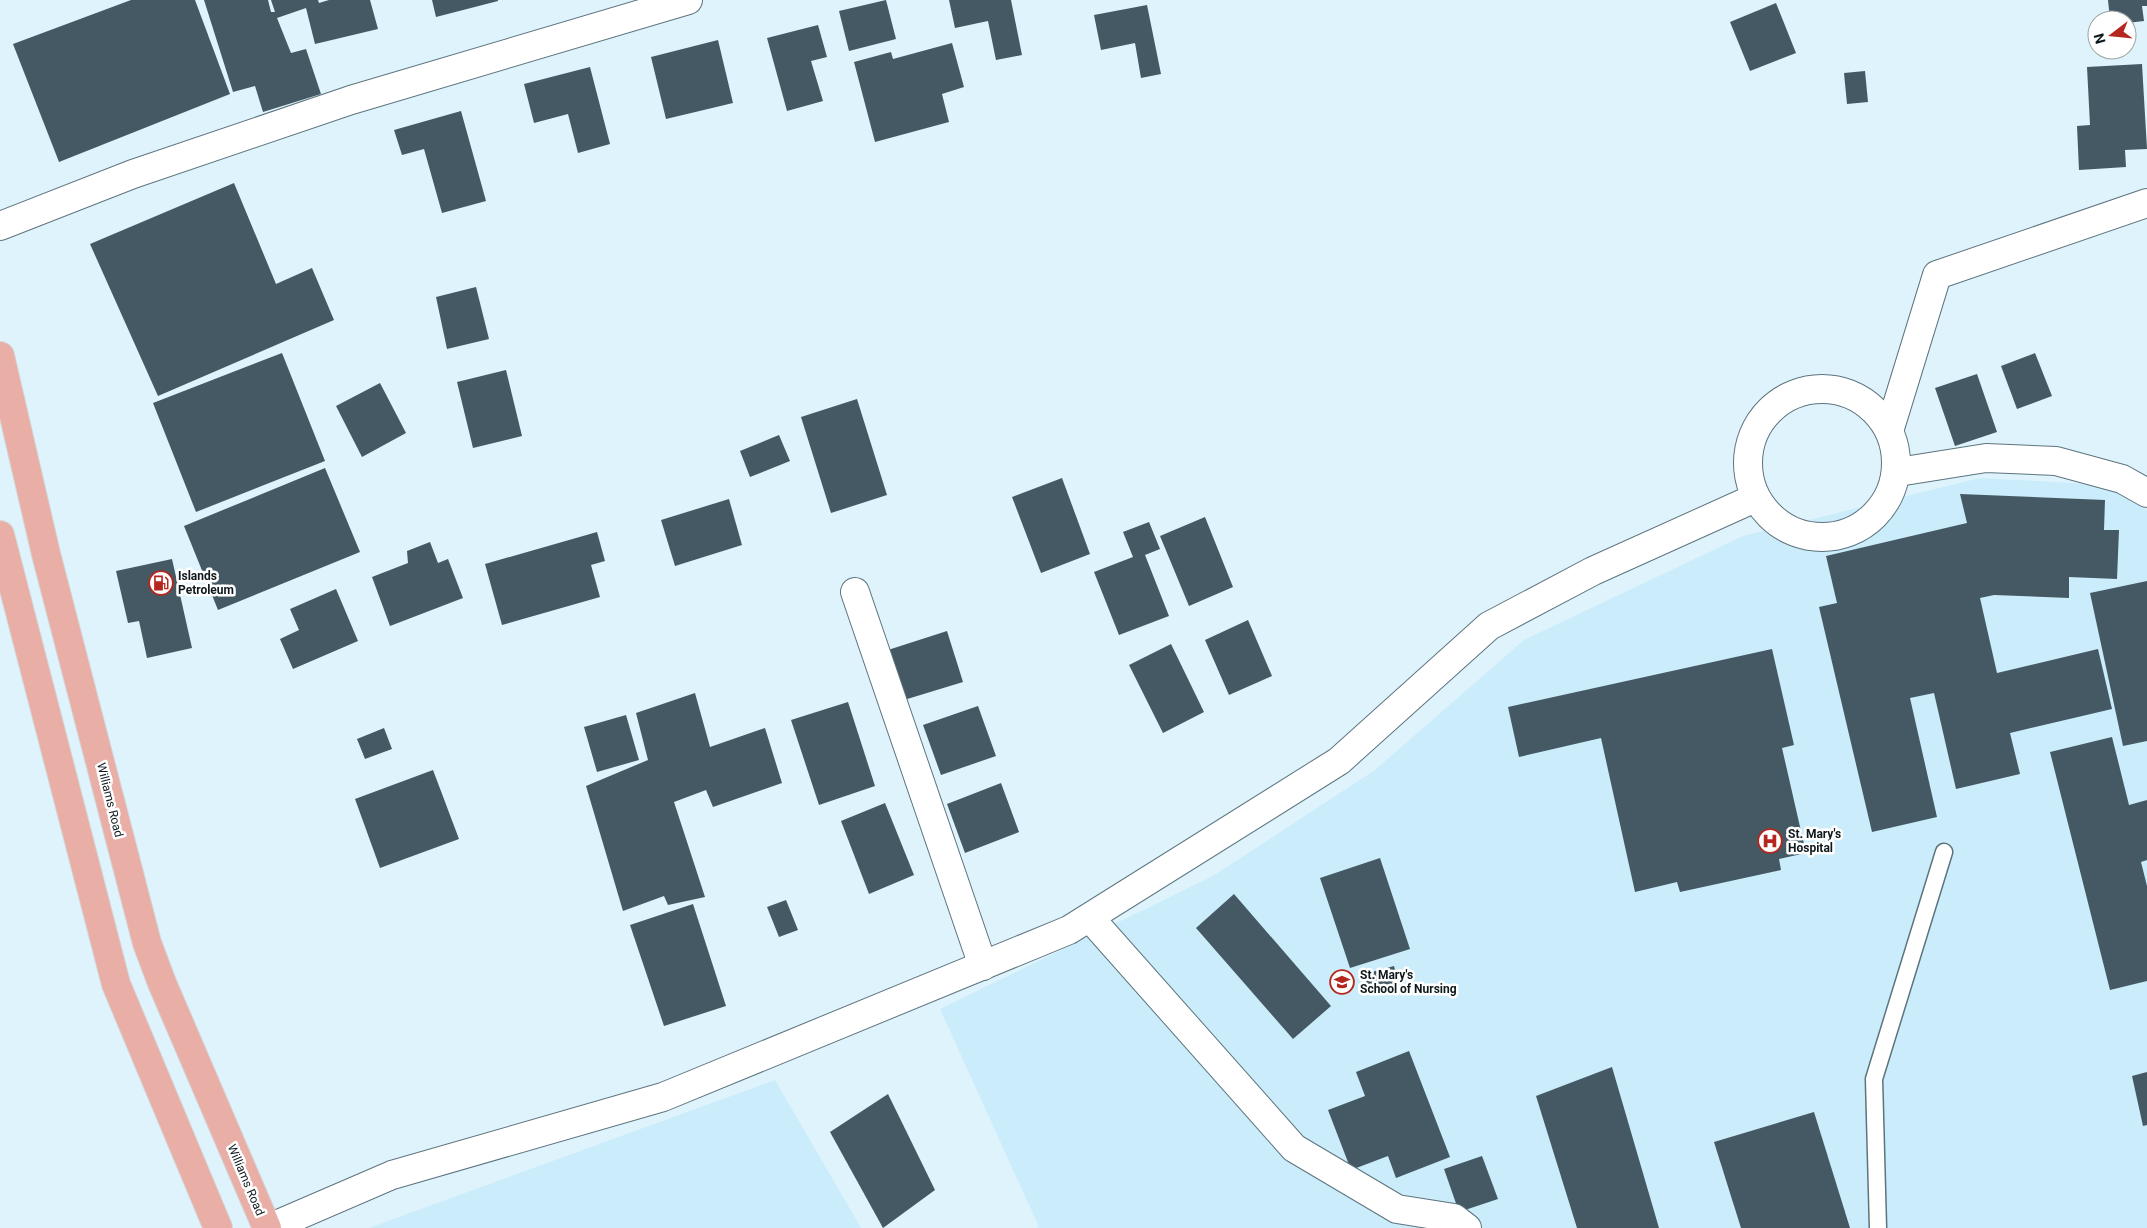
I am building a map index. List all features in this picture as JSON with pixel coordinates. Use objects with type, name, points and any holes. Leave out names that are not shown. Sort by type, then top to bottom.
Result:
[{"type":"main road","name":"Williams Road","points":[[0,356],[46,554],[147,943],[162,983],[268,1228]]},
{"type":"main road","points":[[0,535],[116,984],[218,1228]]},
{"type":"street","points":[[0,226],[133,174],[351,100],[688,0]]},
{"type":"street","points":[[1890,428],[1860,396],[1804,389],[1762,416],[1746,458],[1755,498],[1763,511],[1788,532],[1837,538],[1884,509],[1898,472],[1890,428],[1937,275],[2147,203]]},
{"type":"street","points":[[1898,472],[1986,458],[2056,461],[2122,479],[2147,493]]},
{"type":"street","points":[[268,1228],[392,1175],[663,1097],[1069,930],[1338,761],[1489,626],[1593,571],[1755,498]]},
{"type":"street","points":[[855,592],[983,966]]},
{"type":"street","points":[[1090,918],[1294,1148],[1397,1209],[1454,1218],[1466,1228]]},
{"type":"lane","points":[[1878,1228],[1874,1079],[1944,852]]},
{"type":"shaded area","name":"St. Mary's Hospital","points":[[1980,478],[2107,485],[2147,510],[2147,1228],[1036,1228],[1039,1227],[940,1009],[1213,876],[1375,770],[1524,640],[1743,536]]},
{"type":"shaded area","points":[[775,1080],[861,1228],[369,1228]]},
{"type":"building","points":[[131,0],[195,0],[230,94],[59,162],[13,44]]},
{"type":"building","points":[[204,0],[268,0],[271,12],[275,12],[271,0],[318,0],[319,3],[329,0],[370,0],[378,29],[315,44],[306,8],[277,18],[291,53],[306,49],[321,94],[263,112],[255,86],[233,92]]},
{"type":"building","points":[[432,0],[498,0],[498,1],[436,17]]},
{"type":"building","points":[[886,0],[896,39],[849,51],[839,11]]},
{"type":"building","points":[[949,0],[1011,0],[1022,55],[996,60],[988,21],[955,28]]},
{"type":"building","points":[[2108,0],[2147,0],[2147,6],[2142,6],[2144,21],[2137,22],[2137,10],[2109,10]]},
{"type":"building","points":[[1776,3],[1796,53],[1750,71],[1730,22]]},
{"type":"building","points":[[1147,5],[1161,74],[1141,78],[1135,43],[1101,50],[1094,15]]},
{"type":"building","points":[[818,25],[827,57],[811,61],[823,101],[787,111],[767,38]]},
{"type":"building","points":[[718,40],[733,103],[666,119],[651,57]]},
{"type":"building","points":[[952,43],[964,87],[942,94],[949,122],[875,142],[854,62],[891,52],[893,59]]},
{"type":"building","points":[[2142,64],[2147,149],[2125,150],[2126,167],[2079,170],[2077,126],[2090,125],[2087,67]]},
{"type":"building","points":[[590,67],[610,144],[578,153],[568,114],[534,123],[524,84]]},
{"type":"building","points":[[1865,71],[1868,102],[1847,104],[1844,73]]},
{"type":"building","points":[[461,111],[486,201],[442,213],[424,149],[402,155],[394,130]]},
{"type":"building","points":[[234,183],[276,284],[312,268],[334,320],[158,396],[90,244]]},
{"type":"building","points":[[476,287],[489,339],[447,349],[436,297]]},
{"type":"building","points":[[282,353],[325,461],[196,512],[153,403]]},
{"type":"building","points":[[2035,353],[2052,396],[2017,409],[2001,366]]},
{"type":"building","points":[[506,370],[522,436],[473,448],[457,382]]},
{"type":"building","points":[[1977,374],[1997,432],[1955,446],[1935,388]]},
{"type":"building","points":[[380,383],[406,433],[362,457],[336,406]]},
{"type":"building","points":[[857,399],[887,495],[831,513],[801,417]]},
{"type":"building","points":[[779,435],[790,461],[750,477],[740,451]]},
{"type":"building","points":[[325,468],[360,552],[218,610],[184,526]]},
{"type":"building","points":[[1062,478],[1090,554],[1041,573],[1012,497]]},
{"type":"building","points":[[1960,494],[2105,500],[2104,530],[2119,530],[2117,579],[2069,577],[2069,598],[1994,595],[1980,598],[1997,673],[2098,649],[2112,709],[2010,733],[2020,774],[1956,789],[1934,693],[1910,698],[1937,817],[1872,832],[1819,607],[1837,603],[1826,556],[1967,523]]},
{"type":"building","points":[[729,499],[742,545],[675,566],[661,520]]},
{"type":"building","points":[[1205,517],[1233,587],[1189,606],[1160,536]]},
{"type":"building","points":[[1149,522],[1160,549],[1145,555],[1169,616],[1119,635],[1094,572],[1133,557],[1123,532]]},
{"type":"building","points":[[597,532],[605,561],[591,565],[600,597],[502,625],[485,564]]},
{"type":"building","points":[[430,542],[438,563],[448,559],[463,598],[390,626],[372,577],[408,563],[407,551]]},
{"type":"building","points":[[172,559],[192,648],[147,658],[139,621],[128,623],[116,571]]},
{"type":"building","points":[[2147,581],[2147,741],[2123,746],[2090,593]]},
{"type":"building","points":[[336,589],[358,641],[293,669],[280,639],[299,630],[290,609]]},
{"type":"building","points":[[1248,620],[1272,676],[1229,695],[1205,640]]},
{"type":"building","points":[[947,631],[963,682],[904,700],[888,650]]},
{"type":"building","points":[[1171,644],[1204,712],[1163,733],[1129,665]]},
{"type":"building","points":[[1772,649],[1794,745],[1782,748],[1806,853],[1779,859],[1781,870],[1680,892],[1677,882],[1635,892],[1601,738],[1519,757],[1508,707]]},
{"type":"building","points":[[695,693],[710,747],[765,728],[782,783],[713,807],[706,790],[674,802],[705,897],[668,905],[664,896],[623,911],[586,786],[648,760],[636,713]]},
{"type":"building","points":[[848,702],[875,786],[819,805],[791,720]]},
{"type":"building","points":[[978,706],[996,756],[941,775],[923,725]]},
{"type":"building","points":[[626,715],[639,760],[597,772],[584,727]]},
{"type":"building","points":[[384,728],[392,749],[365,759],[357,739]]},
{"type":"building","points":[[2112,737],[2129,805],[2147,800],[2147,860],[2141,862],[2147,886],[2147,981],[2110,990],[2050,752]]},
{"type":"building","points":[[433,770],[459,839],[380,868],[355,799]]},
{"type":"building","points":[[1001,783],[1019,832],[965,853],[947,804]]},
{"type":"building","points":[[885,803],[914,875],[869,894],[841,821]]},
{"type":"building","points":[[1380,858],[1410,949],[1350,968],[1320,878]]},
{"type":"building","points":[[1234,894],[1331,1006],[1293,1039],[1196,928]]},
{"type":"building","points":[[786,900],[798,930],[779,937],[767,907]]},
{"type":"building","points":[[693,904],[726,1006],[664,1026],[630,925]]},
{"type":"building","points":[[1394,966],[1399,985],[1370,993],[1364,974]]},
{"type":"building","points":[[1409,1051],[1450,1157],[1396,1178],[1388,1156],[1351,1170],[1328,1110],[1365,1096],[1356,1072]]},
{"type":"building","points":[[1612,1067],[1659,1228],[1577,1228],[1536,1096]]},
{"type":"building","points":[[2147,1072],[2147,1125],[2143,1126],[2132,1076]]},
{"type":"building","points":[[888,1094],[935,1190],[883,1228],[830,1132]]},
{"type":"building","points":[[1814,1112],[1850,1228],[1741,1228],[1714,1142]]},
{"type":"building","points":[[1482,1156],[1498,1199],[1459,1212],[1444,1169]]},
{"type":"place","name":"Islands Petroleum","points":[[161,583]]},
{"type":"place","name":"St. Mary's Hospital","points":[[1770,841]]},
{"type":"place","name":"St. Mary's School of Nursing","points":[[1342,982]]}]
